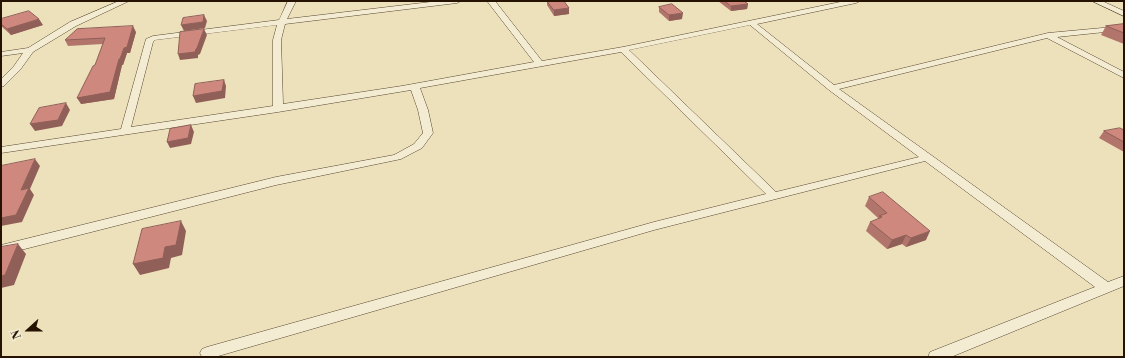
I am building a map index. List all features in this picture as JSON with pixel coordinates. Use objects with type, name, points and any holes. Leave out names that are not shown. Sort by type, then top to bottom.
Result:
[{"type":"street","points":[[1,84],[17,68],[30,50],[73,24],[125,1]]},
{"type":"street","points":[[278,109],[277,40],[282,22],[292,1]]},
{"type":"street","points":[[125,131],[149,41],[153,38],[282,22],[364,9],[457,1]]},
{"type":"street","points":[[491,1],[539,63]]},
{"type":"street","points":[[1,150],[415,87],[539,63],[623,49],[712,30],[752,24],[856,1]]},
{"type":"street","points":[[1096,1],[1124,14]]},
{"type":"street","points":[[752,24],[832,88],[1106,288]]},
{"type":"street","points":[[832,88],[1048,35],[1124,28]]},
{"type":"street","points":[[1048,35],[1124,75]]},
{"type":"street","points":[[623,49],[774,196]]},
{"type":"street","points":[[1,54],[30,50]]},
{"type":"street","points":[[1,250],[276,181],[362,165],[397,156],[418,146],[428,133],[423,110],[415,87]]},
{"type":"street","points":[[206,353],[654,226],[926,158]]},
{"type":"street","points":[[935,357],[1124,281]]},
{"type":"building","points":[[547,1],[564,1],[569,8],[554,10]]},
{"type":"building","points":[[725,1],[744,1],[748,4],[731,6]]},
{"type":"building","points":[[672,4],[683,13],[669,15],[659,7]]},
{"type":"building","points":[[29,11],[39,19],[7,29],[1,24],[1,19]]},
{"type":"building","points":[[204,15],[203,22],[181,25],[183,18]]},
{"type":"building","points":[[1124,24],[1124,33],[1106,26]]},
{"type":"building","points":[[133,26],[127,47],[124,48],[119,59],[110,92],[77,98],[93,66],[95,65],[105,38],[65,40],[77,29]]},
{"type":"building","points":[[204,29],[195,52],[178,54],[180,32]]},
{"type":"building","points":[[224,80],[222,91],[193,96],[195,84]]},
{"type":"building","points":[[66,103],[58,120],[30,124],[39,108]]},
{"type":"building","points":[[191,125],[188,138],[167,142],[170,129]]},
{"type":"building","points":[[1120,128],[1124,130],[1124,142],[1104,131]]},
{"type":"building","points":[[35,159],[21,190],[29,188],[16,215],[1,218],[1,166]]},
{"type":"building","points":[[883,192],[930,231],[911,238],[906,235],[892,240],[870,222],[887,213],[869,197]]},
{"type":"building","points":[[181,221],[176,245],[165,247],[163,258],[133,264],[142,229]]},
{"type":"building","points":[[18,244],[5,275],[1,276],[1,247]]}]
